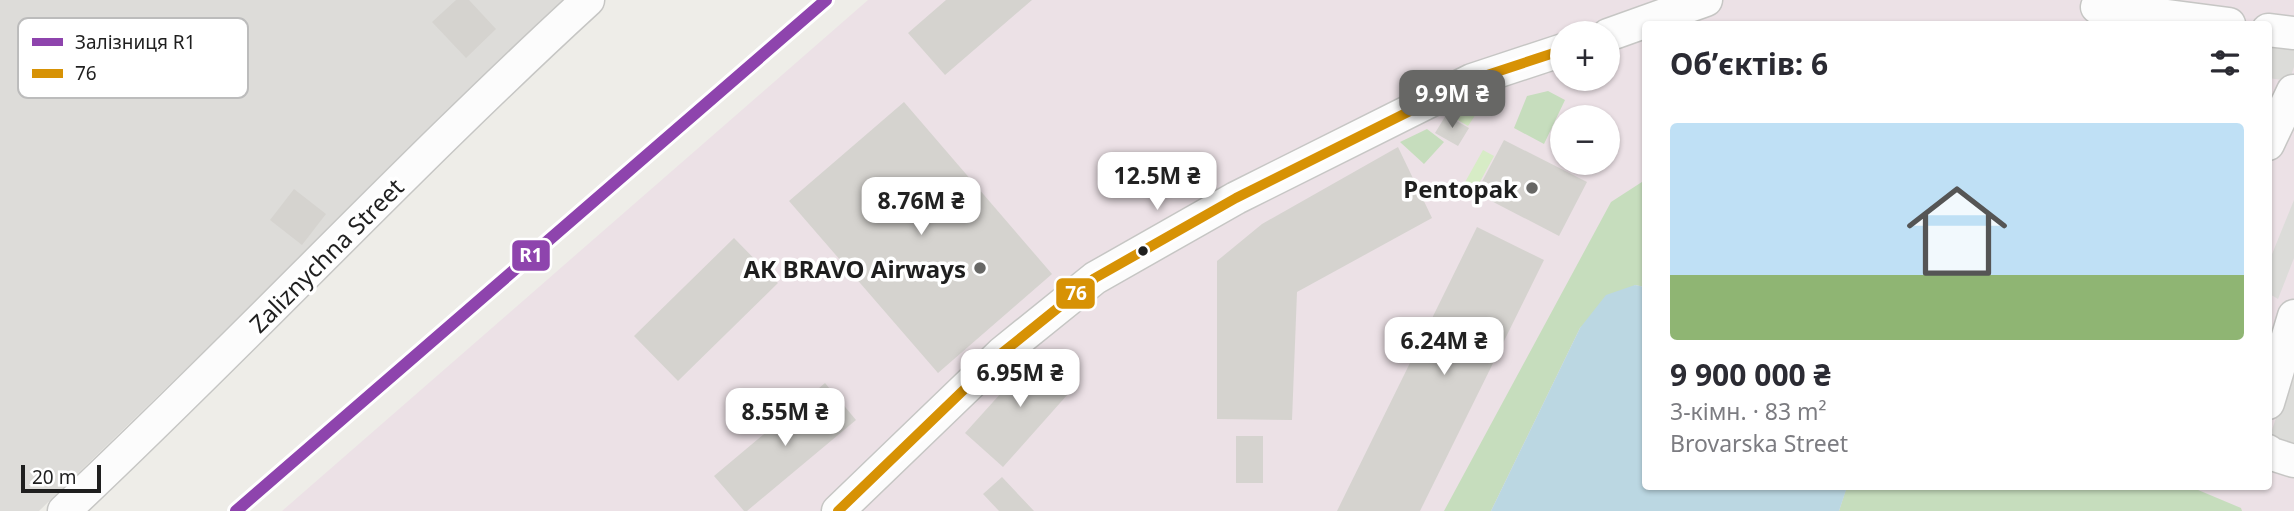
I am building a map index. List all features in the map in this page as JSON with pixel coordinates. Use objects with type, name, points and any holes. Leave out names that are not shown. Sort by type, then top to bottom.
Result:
[{"type":"street","name":"Zaliznychna Street","points":[[64,511],[506,75],[588,0]]},
{"type":"street","points":[[1647,21],[1706,0]]},
{"type":"street","points":[[2097,7],[2206,21]]},
{"type":"street","points":[[1620,31],[1642,23]]},
{"type":"street","points":[[2272,30],[2294,33]]},
{"type":"street","points":[[838,511],[1002,353],[1095,278],[1236,198],[1472,80],[1550,54]]},
{"type":"street","points":[[2272,131],[2285,89]]},
{"type":"street","points":[[2272,389],[2294,316]]},
{"type":"street","points":[[2272,454],[2294,461]]},
{"type":"shaded area","points":[[0,0],[567,0],[39,511],[0,511]]},
{"type":"shaded area","points":[[868,0],[2294,0],[2294,511],[282,511]]},
{"type":"shaded area","points":[[2272,43],[2294,46],[2294,67],[2289,81],[2272,79]]},
{"type":"shaded area","points":[[2294,200],[2294,258],[2278,299],[2272,295],[2272,254]]},
{"type":"shaded area","points":[[2294,367],[2294,445],[2272,439],[2272,429]]},
{"type":"green space","points":[[1548,91],[1565,100],[1563,105],[1550,105],[1550,131],[1544,144],[1514,128],[1527,96]]},
{"type":"green space","points":[[1482,99],[1484,102],[1468,126],[1446,113]]},
{"type":"green space","points":[[1427,129],[1444,142],[1424,164],[1400,142]]},
{"type":"green space","points":[[1483,150],[1494,156],[1475,191],[1464,184]]},
{"type":"green space","points":[[1642,182],[1642,286],[1635,285],[1580,328],[1491,511],[1444,511],[1611,202]]},
{"type":"green space","points":[[1846,490],[2198,490],[2241,508],[2242,511],[1839,511]]},
{"type":"water","points":[[1635,285],[1642,286],[1642,490],[1846,490],[1839,511],[1491,511],[1580,328],[1606,295]]},
{"type":"building","points":[[456,0],[469,0],[496,29],[466,58],[432,22]]},
{"type":"building","points":[[946,0],[1032,0],[945,75],[908,33]]},
{"type":"building","points":[[904,102],[1052,274],[938,373],[789,201]]},
{"type":"building","points":[[1446,115],[1469,128],[1458,146],[1435,133]]},
{"type":"building","name":"Pentopak","points":[[1504,140],[1550,163],[1550,175],[1573,175],[1587,182],[1559,236],[1476,193]]},
{"type":"building","points":[[1398,147],[1432,218],[1297,292],[1292,420],[1217,419],[1217,261],[1262,224]]},
{"type":"building","points":[[294,189],[326,214],[302,245],[270,220]]},
{"type":"building","points":[[1477,227],[1544,260],[1420,511],[1337,511]]},
{"type":"building","points":[[734,238],[778,283],[678,381],[634,336]]},
{"type":"building","points":[[1038,352],[1076,385],[1003,467],[965,433]]},
{"type":"building","points":[[825,383],[856,420],[744,511],[714,476]]},
{"type":"building","points":[[1236,436],[1263,436],[1263,483],[1236,483]]},
{"type":"building","points":[[1002,477],[1034,511],[999,511],[983,494]]},
{"type":"rail line","name":"R1","points":[[236,511],[826,0]]},
{"type":"transit line","name":"76","points":[[838,511],[1002,353],[1095,278],[1236,198],[1472,80],[1550,54]]},
{"type":"place","name":"Pentopak","points":[[1532,188]]},
{"type":"place","name":"АК BRAVO Airways","points":[[980,268]]}]
